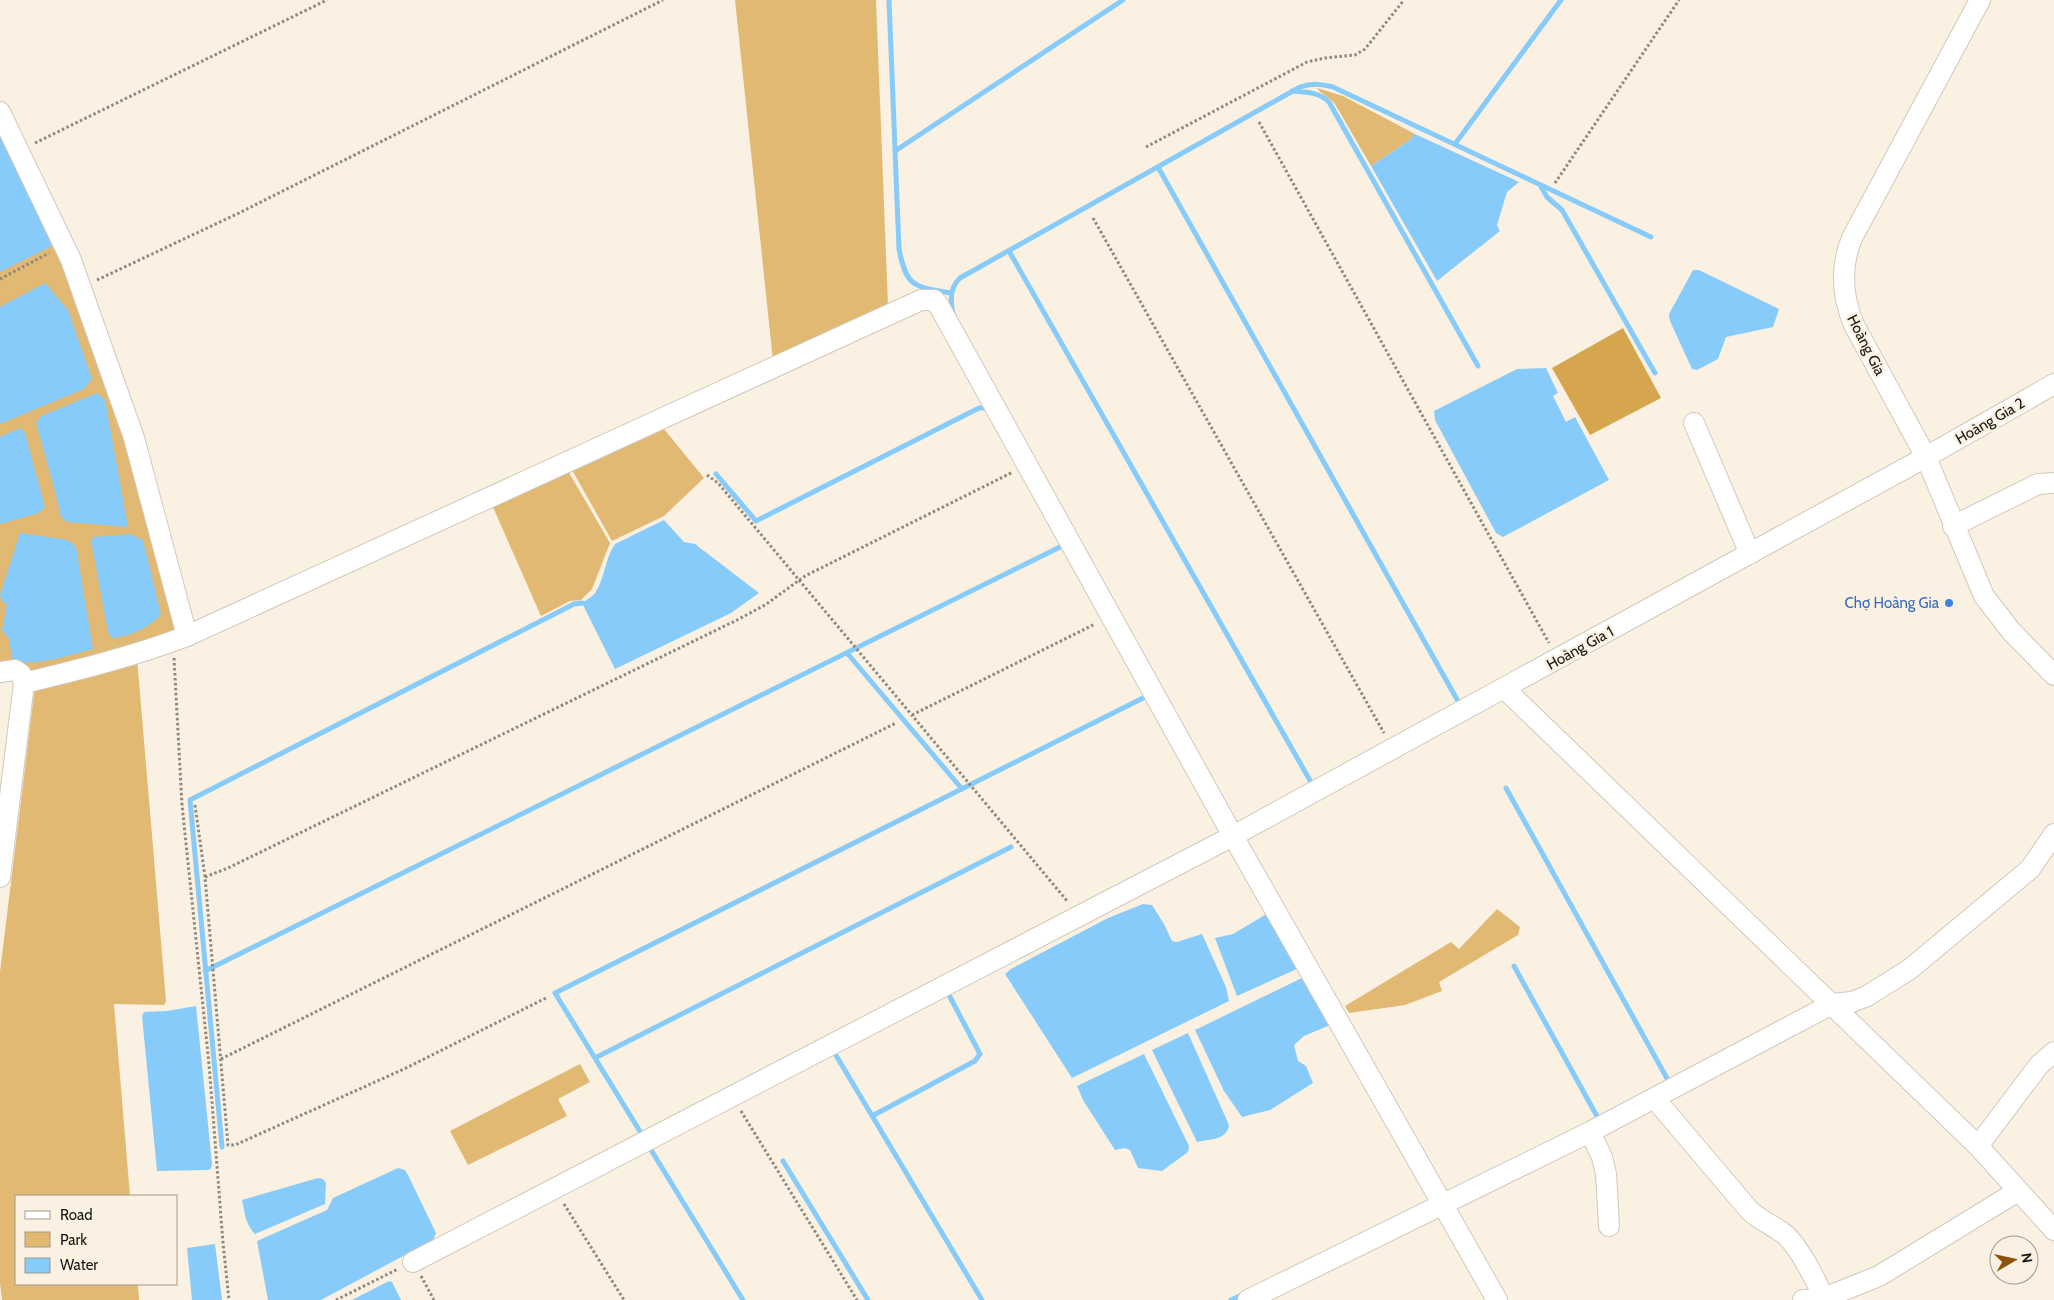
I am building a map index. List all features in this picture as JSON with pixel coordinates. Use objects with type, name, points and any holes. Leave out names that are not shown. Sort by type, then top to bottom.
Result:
[{"type":"street","name":"Hoàng Gia","points":[[1980,0],[1852,238],[1843,267],[1850,318],[1926,457],[1975,578],[1995,613],[2054,675]]},
{"type":"street","points":[[0,112],[64,245],[81,287],[134,438],[180,639]]},
{"type":"street","points":[[24,683],[65,673],[180,639],[927,299],[934,300],[1028,465],[1233,836],[1496,1300]]},
{"type":"street","name":"Hoàng Gia 2","points":[[1926,457],[2054,384]]},
{"type":"street","points":[[1694,423],[1750,554]]},
{"type":"street","name":"Hoàng Gia 1","points":[[413,1262],[1233,836],[1558,660],[1926,457]]},
{"type":"street","points":[[1953,526],[2038,484],[2054,483]]},
{"type":"street","points":[[0,672],[15,670],[21,674],[24,683],[0,877]]},
{"type":"street","points":[[1504,689],[1978,1146],[2054,1230]]},
{"type":"street","points":[[1248,1300],[1590,1132],[1832,1004],[1852,1002],[1867,996],[1910,969],[2030,869],[2054,834]]},
{"type":"street","points":[[1978,1146],[2039,1065],[2054,1052]]},
{"type":"street","points":[[1654,1099],[1750,1211],[1757,1218],[1782,1232],[1794,1244],[1824,1299]]},
{"type":"street","points":[[1590,1132],[1602,1157],[1606,1174],[1609,1226]]},
{"type":"street","points":[[1803,1300],[1824,1299],[1880,1276],[2018,1191]]},
{"type":"path","points":[[19,151],[327,0]]},
{"type":"path","points":[[81,287],[257,204],[663,0]]},
{"type":"path","points":[[1146,147],[1307,62],[1355,55],[1365,49],[1404,0]]},
{"type":"path","points":[[1554,183],[1679,0]]},
{"type":"path","points":[[1259,122],[1558,660]]},
{"type":"path","points":[[1093,218],[1393,750]]},
{"type":"path","points":[[0,279],[64,245]]},
{"type":"path","points":[[205,877],[228,868],[737,620],[765,605],[799,580],[1028,465]]},
{"type":"path","points":[[707,475],[718,484],[1080,916]]},
{"type":"path","points":[[912,716],[1111,616]]},
{"type":"path","points":[[180,639],[182,805],[209,1064],[229,1300]]},
{"type":"path","points":[[221,1059],[896,723]]},
{"type":"path","points":[[195,805],[205,877],[228,1145],[235,1145],[404,1069],[548,997]]},
{"type":"path","points":[[732,1096],[858,1300]]},
{"type":"path","points":[[554,1188],[624,1300]]},
{"type":"path","points":[[336,1300],[413,1262],[434,1300]]},
{"type":"green space","points":[[735,0],[876,0],[888,306],[773,361]]},
{"type":"green space","points":[[1317,88],[1343,96],[1415,134],[1410,140],[1371,166],[1335,104]]},
{"type":"green space","points":[[0,122],[58,239],[130,441],[179,626],[175,633],[37,673],[0,667]]},
{"type":"green space","points":[[659,427],[664,429],[704,478],[664,516],[612,541],[571,468]]},
{"type":"green space","points":[[568,471],[610,543],[592,589],[581,600],[570,601],[541,616],[492,505]]},
{"type":"green space","points":[[137,658],[166,1001],[164,1005],[114,1004],[130,1195],[15,1195],[15,1285],[138,1285],[139,1300],[2,1300],[0,1283],[0,972],[35,686]]},
{"type":"green space","points":[[1497,909],[1520,927],[1518,935],[1439,982],[1442,991],[1405,1005],[1349,1013],[1345,1006],[1451,942],[1459,949]]},
{"type":"green space","points":[[580,1064],[590,1082],[558,1099],[567,1116],[468,1165],[450,1131]]},
{"type":"shaded area","points":[[1623,328],[1661,398],[1590,435],[1552,368]]},
{"type":"water","points":[[1415,134],[1519,182],[1507,192],[1497,225],[1500,231],[1437,281],[1371,166],[1410,140]]},
{"type":"water","points":[[0,136],[54,245],[0,272]]},
{"type":"water","points":[[1693,270],[1699,270],[1779,309],[1773,327],[1726,337],[1718,359],[1697,370],[1692,369],[1670,321],[1669,314]]},
{"type":"water","points":[[45,283],[68,310],[92,379],[84,389],[0,424],[0,307]]},
{"type":"water","points":[[1546,368],[1558,393],[1553,396],[1566,422],[1575,417],[1609,480],[1503,537],[1496,533],[1435,420],[1434,411],[1517,369]]},
{"type":"water","points":[[97,393],[105,400],[128,527],[67,522],[61,517],[36,423],[41,416]]},
{"type":"water","points":[[20,428],[25,433],[45,507],[39,513],[0,524],[0,437]]},
{"type":"water","points":[[664,520],[684,542],[695,544],[759,593],[731,613],[615,669],[582,603],[594,594],[598,587],[609,555],[615,544]]},
{"type":"water","points":[[20,533],[68,540],[76,547],[93,649],[41,662],[20,661],[12,658],[9,639],[2,630],[7,605],[2,601],[0,595]]},
{"type":"water","points":[[130,534],[143,540],[161,614],[152,623],[139,630],[125,636],[112,638],[108,632],[91,540],[94,537]]},
{"type":"water","points":[[1143,904],[1152,905],[1172,941],[1177,942],[1202,934],[1226,987],[1229,1001],[1072,1078],[1005,974],[1011,969],[1108,918]]},
{"type":"water","points":[[1268,913],[1299,968],[1237,996],[1215,938],[1233,934]]},
{"type":"water","points":[[1304,977],[1330,1025],[1304,1036],[1294,1045],[1298,1061],[1306,1066],[1313,1083],[1270,1110],[1242,1117],[1224,1091],[1195,1030]]},
{"type":"water","points":[[196,1006],[211,1169],[157,1171],[142,1016],[144,1012],[167,1011]]},
{"type":"water","points":[[1188,1033],[1229,1125],[1225,1134],[1197,1142],[1152,1050]]},
{"type":"water","points":[[1144,1054],[1189,1146],[1188,1152],[1162,1171],[1138,1168],[1130,1150],[1125,1148],[1115,1150],[1083,1100],[1077,1086]]},
{"type":"water","points":[[398,1168],[405,1170],[408,1175],[436,1233],[433,1240],[321,1300],[268,1300],[257,1241],[327,1210],[333,1198]]},
{"type":"water","points":[[318,1178],[323,1179],[326,1183],[325,1204],[255,1234],[249,1226],[242,1200]]},
{"type":"water","points":[[215,1244],[222,1300],[192,1300],[187,1248]]},
{"type":"water","points":[[389,1281],[392,1282],[401,1300],[352,1300]]},
{"type":"waterway","points":[[889,0],[899,249],[905,272],[909,279],[920,287],[951,293]]},
{"type":"waterway","points":[[895,151],[1123,0]]},
{"type":"waterway","points":[[1455,144],[1561,0]]},
{"type":"waterway","points":[[954,317],[951,296],[954,286],[960,278],[1300,87],[1309,85],[1333,87],[1651,237]]},
{"type":"waterway","points":[[1292,91],[1316,94],[1329,102],[1478,366]]},
{"type":"waterway","points":[[1158,167],[1459,703]]},
{"type":"waterway","points":[[1540,185],[1547,197],[1562,210],[1655,373]]},
{"type":"waterway","points":[[1009,251],[1312,784]]},
{"type":"waterway","points":[[716,474],[756,521],[979,408],[986,408],[987,410]]},
{"type":"waterway","points":[[205,971],[1062,546]]},
{"type":"waterway","points":[[222,1147],[190,800],[574,604],[582,603]]},
{"type":"waterway","points":[[847,653],[962,789]]},
{"type":"waterway","points":[[644,1138],[555,993],[1145,697]]},
{"type":"waterway","points":[[1506,788],[1669,1082]]},
{"type":"waterway","points":[[595,1058],[1011,847]]},
{"type":"waterway","points":[[1514,966],[1598,1118]]},
{"type":"waterway","points":[[872,1116],[975,1061],[980,1054],[949,995]]},
{"type":"waterway","points":[[834,1052],[982,1300]]},
{"type":"waterway","points":[[648,1145],[743,1300]]},
{"type":"waterway","points":[[783,1161],[868,1300]]},
{"type":"waterway","points":[[1231,1300],[1244,1294]]},
{"type":"place","name":"Chợ Hoàng Gia","points":[[1949,603]]}]
